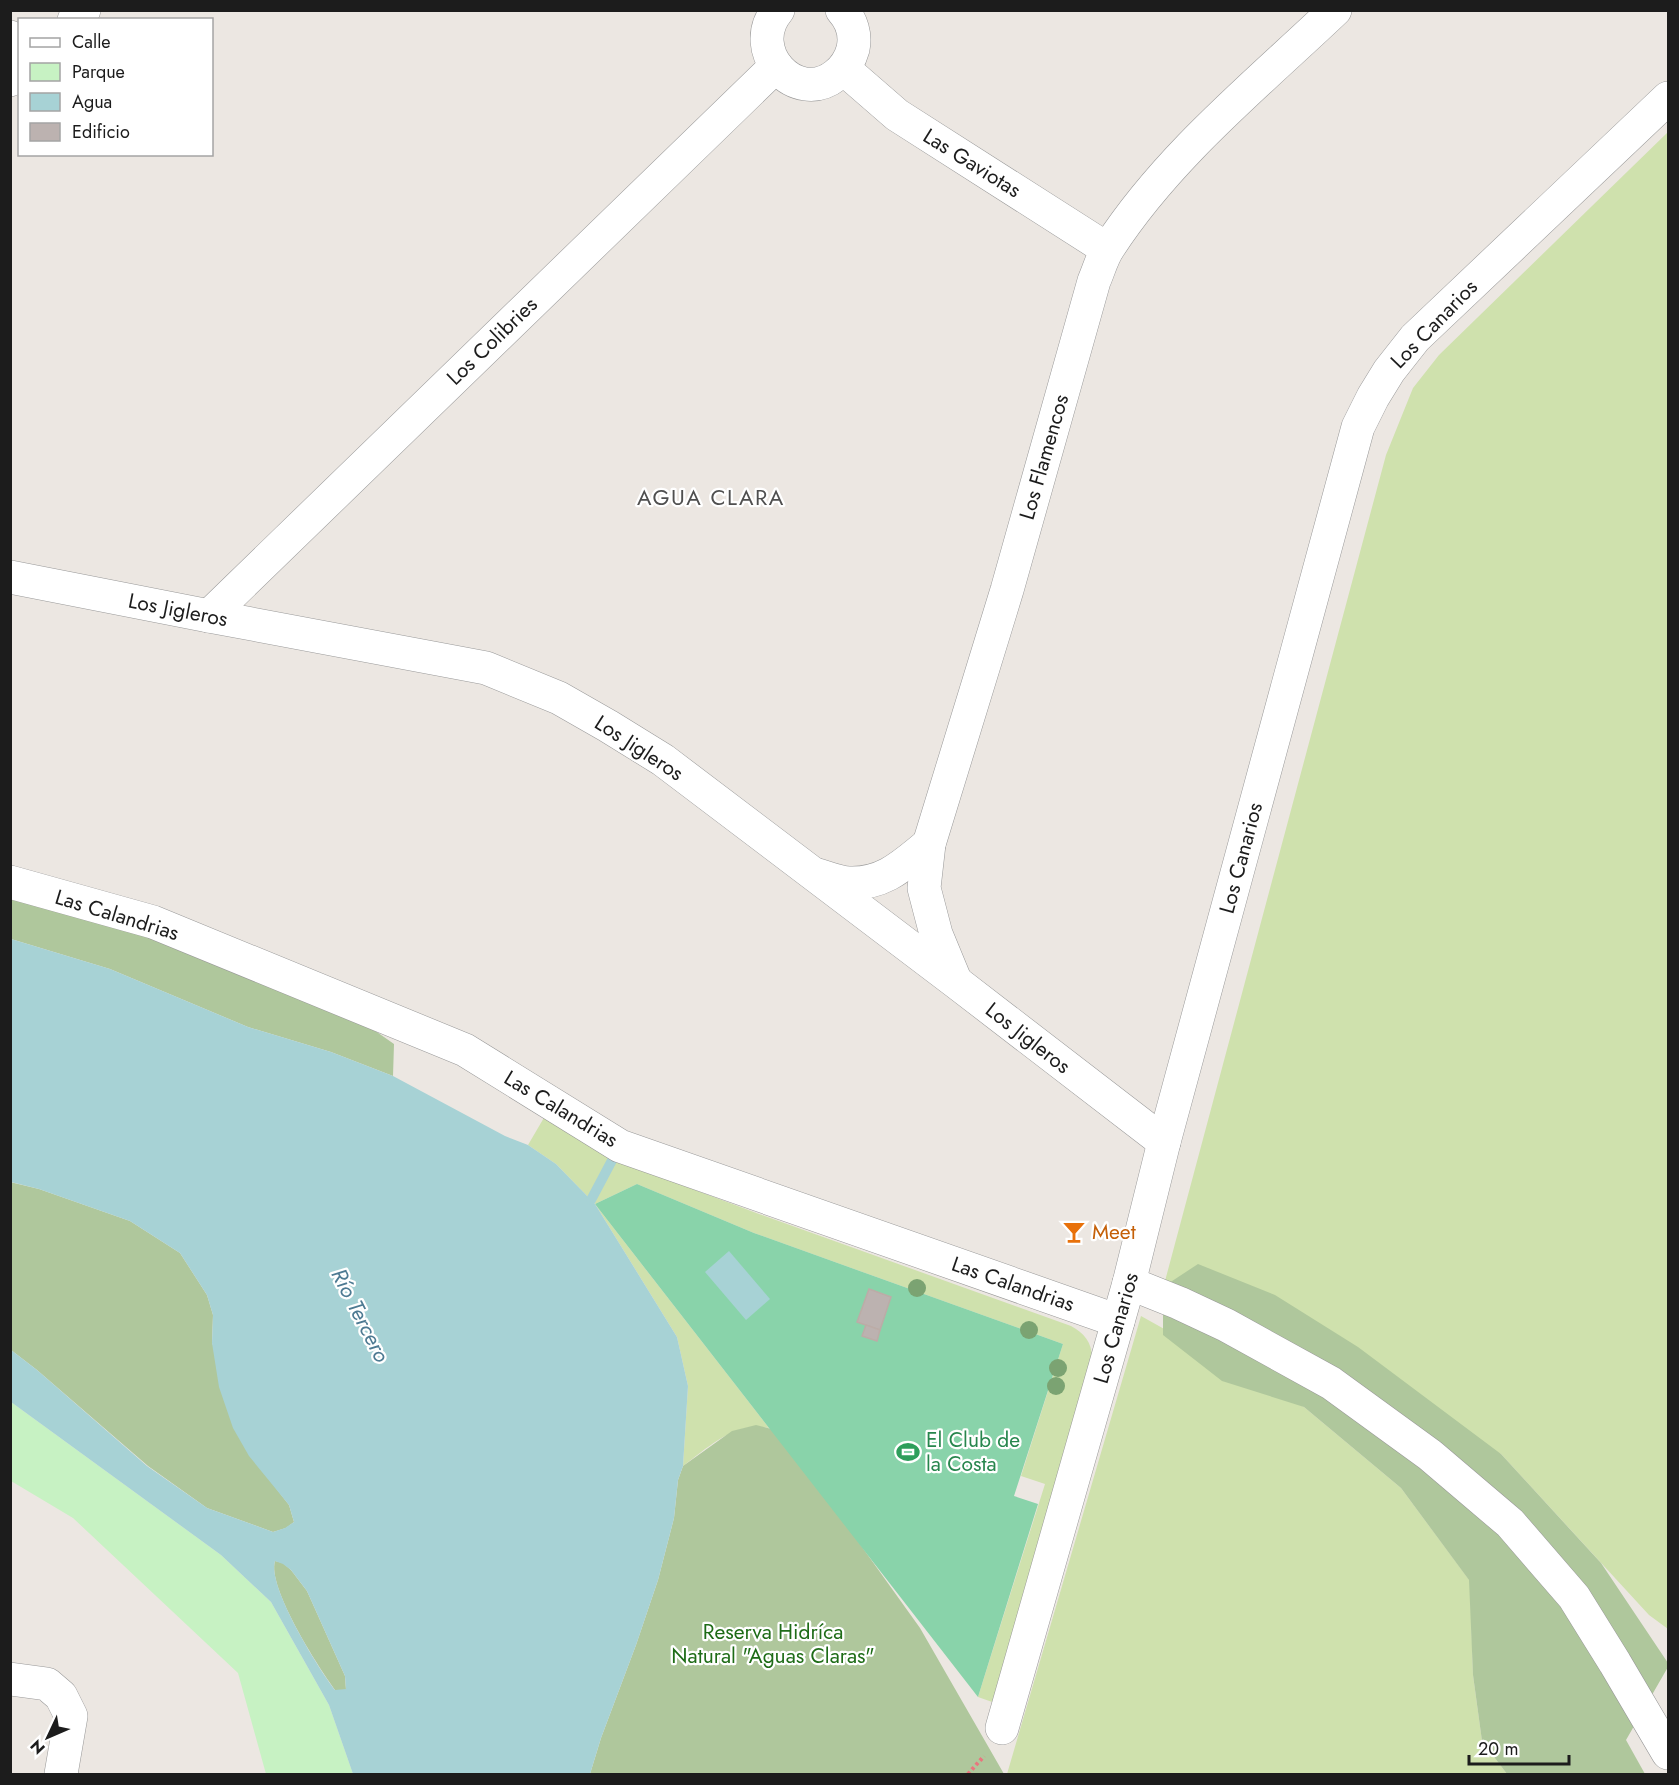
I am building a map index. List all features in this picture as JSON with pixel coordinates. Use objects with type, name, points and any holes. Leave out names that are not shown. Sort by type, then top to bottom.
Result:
[{"type":"street","points":[[778,10],[767,30],[766,44],[771,58],[791,80],[805,84],[819,83],[832,78],[844,69],[851,57],[854,42],[853,28],[842,10]]},
{"type":"street","name":"Los Flamencos","points":[[956,982],[936,934],[924,888],[930,844],[1007,590],[1094,281],[1107,249],[1176,163],[1335,10]]},
{"type":"street","name":"Los Colibries","points":[[209,616],[776,66]]},
{"type":"street","name":"Las Gaviotas","points":[[844,69],[897,115],[1107,249]]},
{"type":"street","name":"Los Canarios","points":[[1002,1728],[1129,1283],[1164,1142],[1358,427],[1389,371],[1415,338],[1668,98]]},
{"type":"street","name":"Los Jigleros","points":[[10,577],[486,668],[559,698],[663,760],[1164,1142]]},
{"type":"street","points":[[813,874],[848,883],[872,882],[895,872],[930,844]]},
{"type":"street","name":"Las Calandrias","points":[[10,882],[153,922],[465,1050],[620,1146],[1118,1321]]},
{"type":"street","points":[[1129,1283],[1226,1324],[1331,1383],[1430,1455],[1478,1495],[1510,1523],[1574,1597],[1668,1753]]},
{"type":"street","points":[[10,1679],[47,1684],[61,1696],[71,1716],[61,1774]]},
{"type":"green space","points":[[1668,132],[1668,1629],[1649,1615],[1501,1454],[1161,1296],[1386,455],[1413,388],[1439,355]]},
{"type":"green space","points":[[10,890],[164,936],[374,1030],[394,1044],[393,1076],[331,1052],[248,1027],[110,969],[11,939]]},
{"type":"green space","points":[[545,1116],[618,1161],[1071,1326],[1086,1339],[1091,1347],[1092,1358],[995,1703],[978,1697],[1045,1484],[1021,1476],[1063,1344],[754,1233],[637,1184],[595,1204],[556,1164],[528,1145]]},
{"type":"green space","points":[[10,1182],[39,1189],[130,1221],[180,1253],[207,1295],[213,1315],[212,1343],[275,1487],[289,1505],[294,1522],[286,1528],[273,1532],[207,1508],[148,1466],[11,1350]]},
{"type":"green space","name":"El Club de la Costa","points":[[637,1184],[754,1233],[1063,1344],[1014,1496],[1038,1504],[978,1697],[595,1204]]},
{"type":"green space","points":[[595,1204],[769,1428],[745,1428],[734,1432],[723,1437],[683,1466],[688,1386],[677,1337]]},
{"type":"green space","points":[[1198,1264],[1275,1295],[1358,1347],[1501,1454],[1601,1563],[1668,1663],[1668,1667],[1626,1740],[1645,1774],[1507,1774],[1482,1741],[1473,1675],[1469,1580],[1401,1488],[1304,1407],[1222,1381],[1163,1335],[1163,1287]]},
{"type":"green space","points":[[1141,1316],[1304,1407],[1401,1488],[1470,1581],[1473,1675],[1482,1741],[1507,1774],[1007,1774]]},
{"type":"green space","points":[[11,1402],[221,1555],[271,1602],[329,1705],[353,1774],[266,1774],[238,1673],[73,1518],[11,1481]]},
{"type":"green space","name":"Reserva Hidríca Natural \"Aguas Claras\"","points":[[756,1425],[779,1431],[920,1628],[1004,1774],[590,1774],[658,1580],[674,1518],[678,1480],[683,1466],[732,1431]]},
{"type":"green space","points":[[275,1561],[283,1563],[291,1570],[307,1591],[345,1676],[346,1690],[335,1690],[296,1627],[279,1589]]},
{"type":"water","name":"Río Tercero","points":[[11,939],[110,969],[248,1027],[331,1052],[393,1076],[505,1136],[528,1145],[556,1164],[595,1204],[677,1337],[688,1386],[683,1466],[678,1480],[674,1518],[658,1580],[590,1774],[353,1774],[329,1705],[271,1602],[221,1555],[11,1402],[11,1350],[147,1466],[207,1508],[273,1532],[285,1528],[294,1522],[289,1505],[249,1456],[233,1428],[219,1387],[212,1343],[213,1315],[207,1295],[180,1253],[130,1221],[39,1189],[11,1182]],"holes":[[[275,1561],[291,1570],[307,1591],[345,1676],[346,1689],[335,1690],[296,1627],[286,1607],[275,1573]]]},
{"type":"water","points":[[729,1251],[770,1299],[746,1320],[705,1272]]},
{"type":"building","points":[[869,1289],[891,1297],[880,1330],[857,1322]]},
{"type":"building","points":[[866,1325],[880,1330],[877,1341],[862,1336]]},
{"type":"waterway","points":[[591,1200],[618,1149]]},
{"type":"place","name":"Meet","points":[[1074,1232]]},
{"type":"place","name":"El Club de la Costa","points":[[908,1452]]},
{"type":"district","name":"AGUA CLARA","points":[[711,497]]}]
